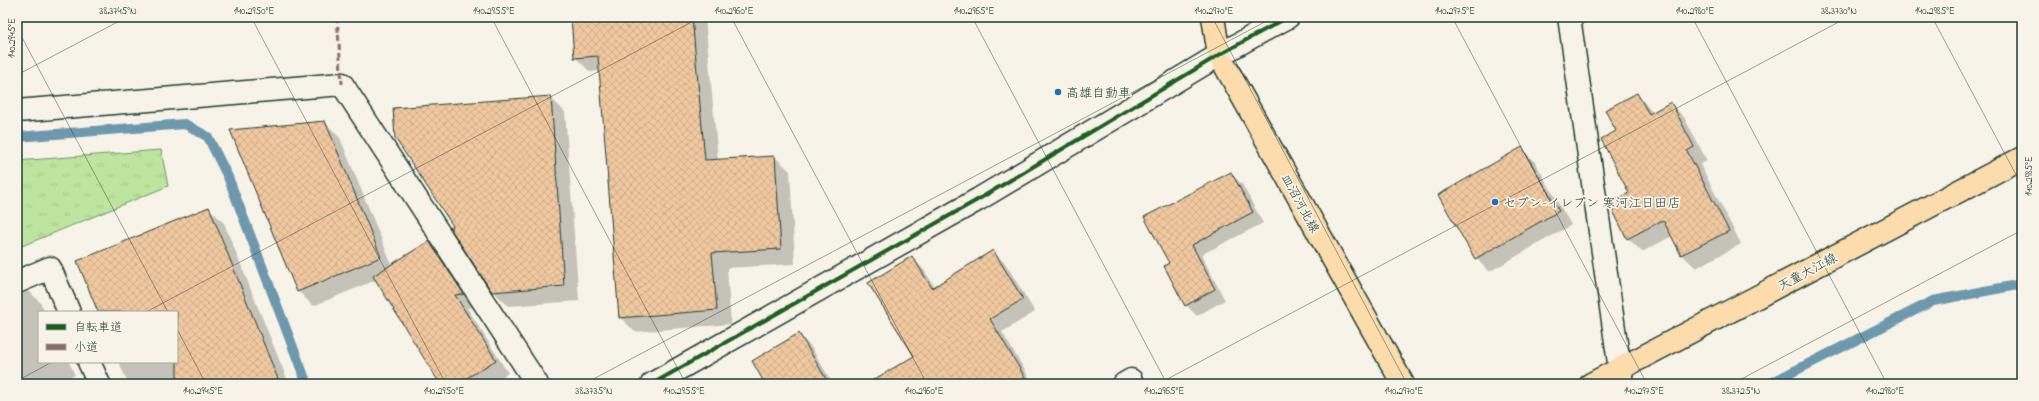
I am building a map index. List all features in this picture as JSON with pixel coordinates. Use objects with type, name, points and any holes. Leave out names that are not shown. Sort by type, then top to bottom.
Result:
[{"type":"main road","name":"皿沼河北線","points":[[1213,17],[1219,55],[1403,384]]},
{"type":"main road","name":"天童大江線","points":[[1591,384],[1621,376],[2022,158]]},
{"type":"street","points":[[652,384],[979,199],[1219,55],[1288,17]]},
{"type":"street","points":[[1569,17],[1621,376]]},
{"type":"street","points":[[17,111],[342,84],[536,384]]},
{"type":"street","points":[[17,282],[50,268],[69,311]]},
{"type":"street","points":[[90,363],[99,384]]},
{"type":"green space","points":[[161,150],[168,186],[17,248],[17,161]]},
{"type":"building","points":[[571,17],[692,17],[705,160],[775,156],[781,249],[712,253],[717,310],[619,318],[598,56],[574,58]]},
{"type":"building","points":[[1637,93],[1649,114],[1671,102],[1694,147],[1687,151],[1729,231],[1681,255],[1663,220],[1627,239],[1609,203],[1629,193],[1601,139],[1616,131],[1605,110]]},
{"type":"building","points":[[551,96],[564,286],[492,292],[450,228],[453,226],[395,138],[393,108]]},
{"type":"building","points":[[325,121],[381,257],[297,292],[230,130]]},
{"type":"building","points":[[1522,147],[1559,211],[1475,259],[1438,195]]},
{"type":"building","points":[[1231,172],[1253,212],[1192,245],[1215,289],[1185,306],[1164,266],[1169,263],[1144,217]]},
{"type":"building","points":[[209,207],[280,384],[177,384],[178,311],[98,311],[77,261]]},
{"type":"building","points":[[429,241],[464,294],[455,295],[496,360],[457,384],[440,384],[373,276]]},
{"type":"building","points":[[993,250],[1023,299],[990,319],[1029,384],[866,384],[914,356],[868,283],[912,256],[932,288]]},
{"type":"building","points":[[799,333],[829,384],[765,384],[752,361]]},
{"type":"waterway","points":[[17,137],[185,124],[208,137],[228,177],[307,384]]},
{"type":"waterway","points":[[1769,384],[1933,301],[2022,284]]},
{"type":"marked path","points":[[337,17],[342,84]]},
{"type":"cycle path","points":[[652,384],[979,199],[1219,55],[1288,17]]},
{"type":"place","name":"高雄自動車","points":[[1058,92]]},
{"type":"place","name":"セブン-イレブン 寒河江日田店","points":[[1495,202]]}]
